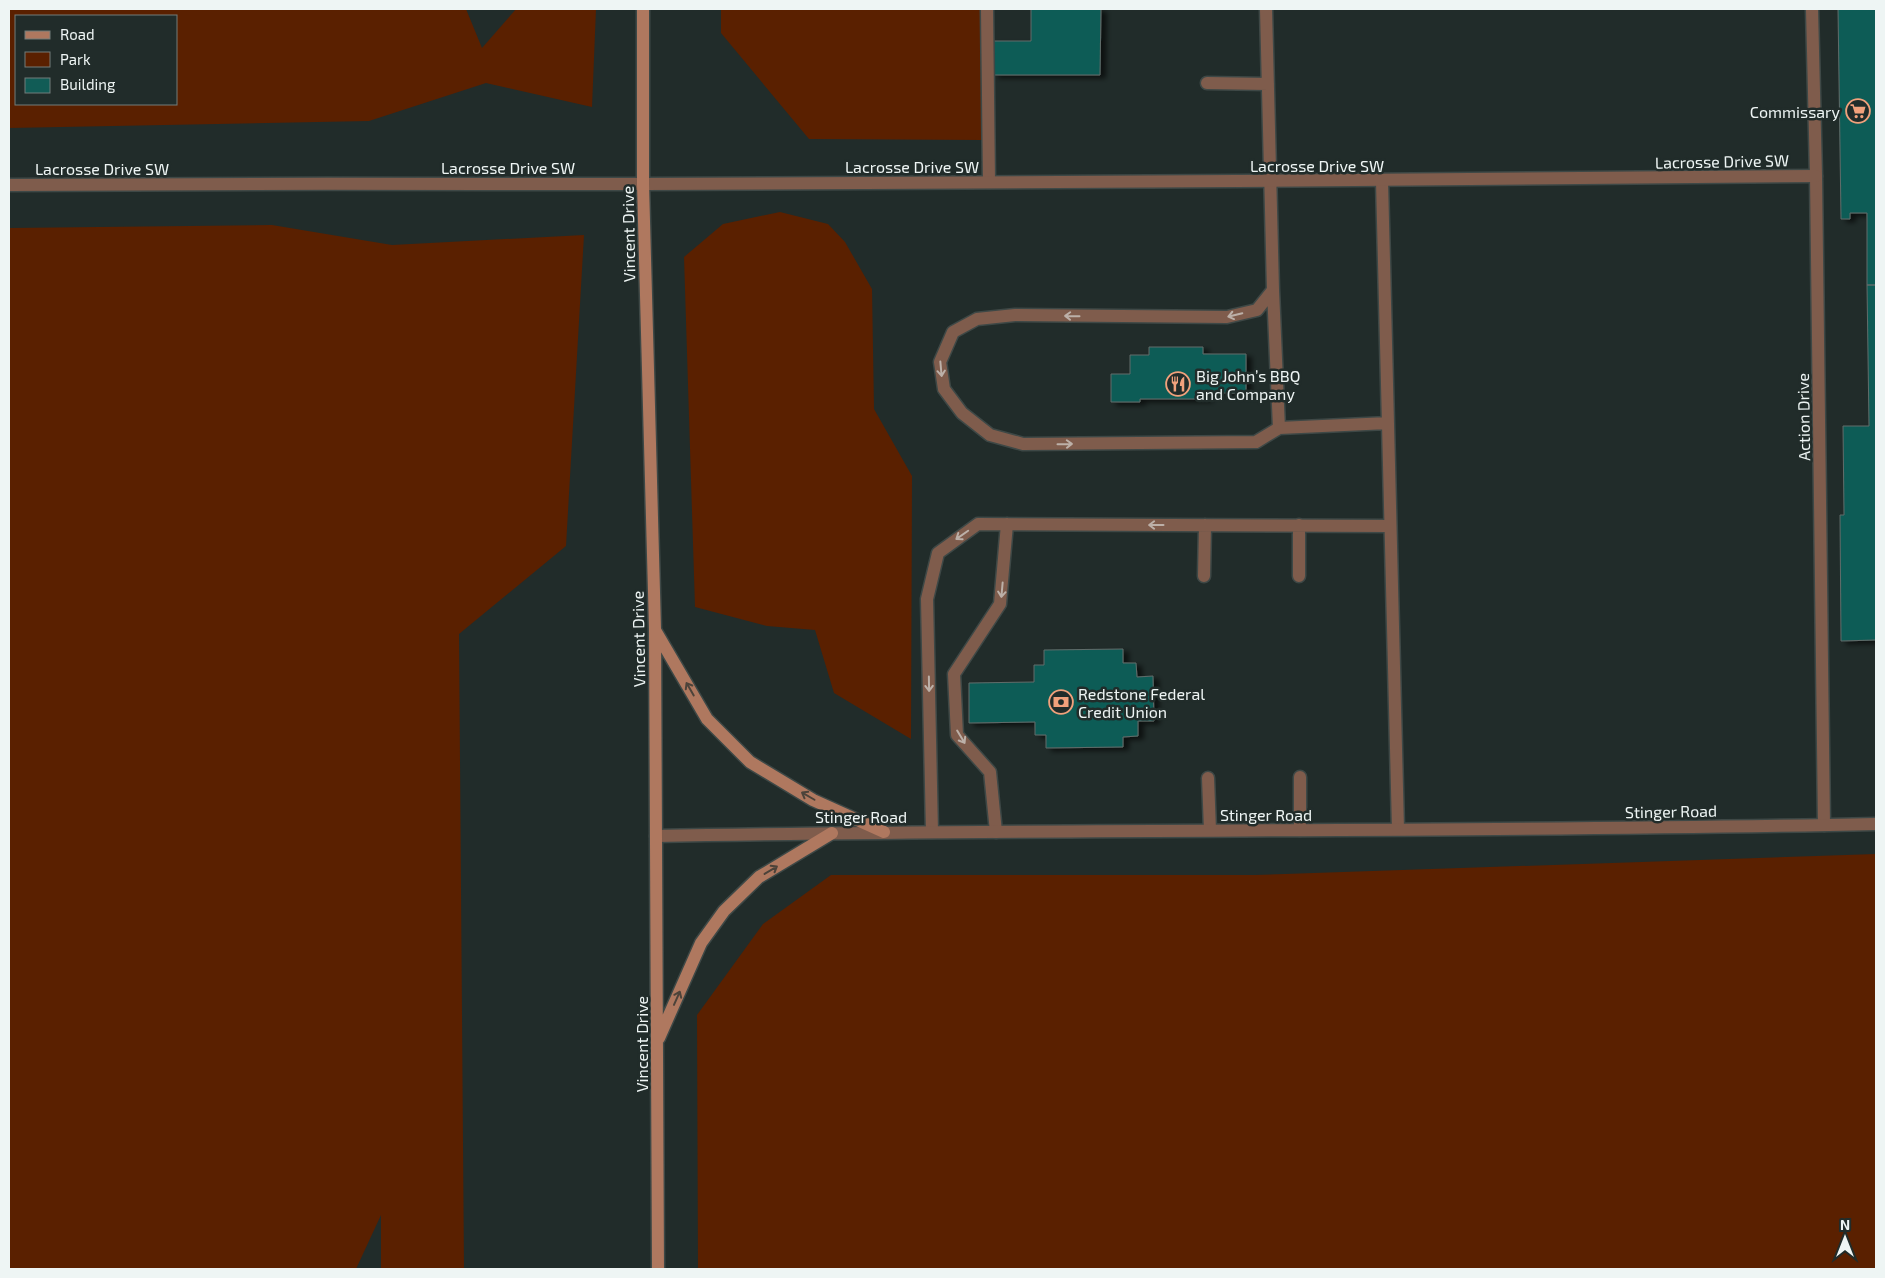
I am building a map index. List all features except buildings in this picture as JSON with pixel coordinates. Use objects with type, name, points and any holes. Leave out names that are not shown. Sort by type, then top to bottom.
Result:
[{"type":"street","name":"Vincent Drive","points":[[643,9],[643,184],[655,629],[658,1269]]},
{"type":"street","points":[[988,9],[989,182]]},
{"type":"street","points":[[1266,9],[1272,290],[1279,428]]},
{"type":"street","name":"Action Drive","points":[[1812,9],[1816,176],[1824,825]]},
{"type":"street","points":[[1207,83],[1268,84]]},
{"type":"street","name":"Lacrosse Drive SW","points":[[9,185],[1382,181],[1816,176]]},
{"type":"street","points":[[1382,181],[1398,830]]},
{"type":"street","points":[[1272,290],[1257,310],[1226,318],[1015,315],[976,319],[953,332],[940,362],[944,389],[962,413],[990,435],[1023,444],[1256,442],[1279,428],[1388,423]]},
{"type":"street","points":[[932,832],[927,600],[938,553],[978,524],[1390,526]]},
{"type":"street","points":[[996,832],[990,772],[957,735],[954,674],[1000,604],[1007,524]]},
{"type":"street","points":[[1204,576],[1205,525]]},
{"type":"street","points":[[1299,525],[1299,576]]},
{"type":"street","points":[[655,629],[707,719],[750,762],[814,800],[884,832]]},
{"type":"street","points":[[1300,777],[1300,830]]},
{"type":"street","points":[[1208,778],[1210,830]]},
{"type":"street","name":"Stinger Road","points":[[656,836],[832,832],[1398,830],[1876,824]]},
{"type":"street","points":[[657,1043],[701,943],[724,911],[759,877],[832,832]]},
{"type":"green space","points":[[9,9],[466,9],[482,48],[516,9],[596,9],[592,107],[486,83],[369,121],[9,128]]},
{"type":"green space","points":[[721,9],[980,9],[983,140],[809,139],[721,33]]},
{"type":"green space","points":[[780,212],[828,224],[845,242],[872,289],[874,409],[912,476],[911,739],[834,693],[815,630],[767,626],[695,607],[684,257],[723,224]]},
{"type":"green space","points":[[272,225],[392,245],[584,235],[566,546],[459,634],[464,1269],[381,1269],[381,1215],[356,1269],[9,1269],[9,228]]},
{"type":"green space","points":[[1876,854],[1876,1269],[698,1269],[697,1015],[763,924],[831,875],[1255,875]]},
{"type":"place","name":"Commissary","points":[[1858,111]]},
{"type":"place","name":"Big John’s BBQ and Company","points":[[1178,384]]},
{"type":"place","name":"Redstone Federal Credit Union","points":[[1061,702]]}]
